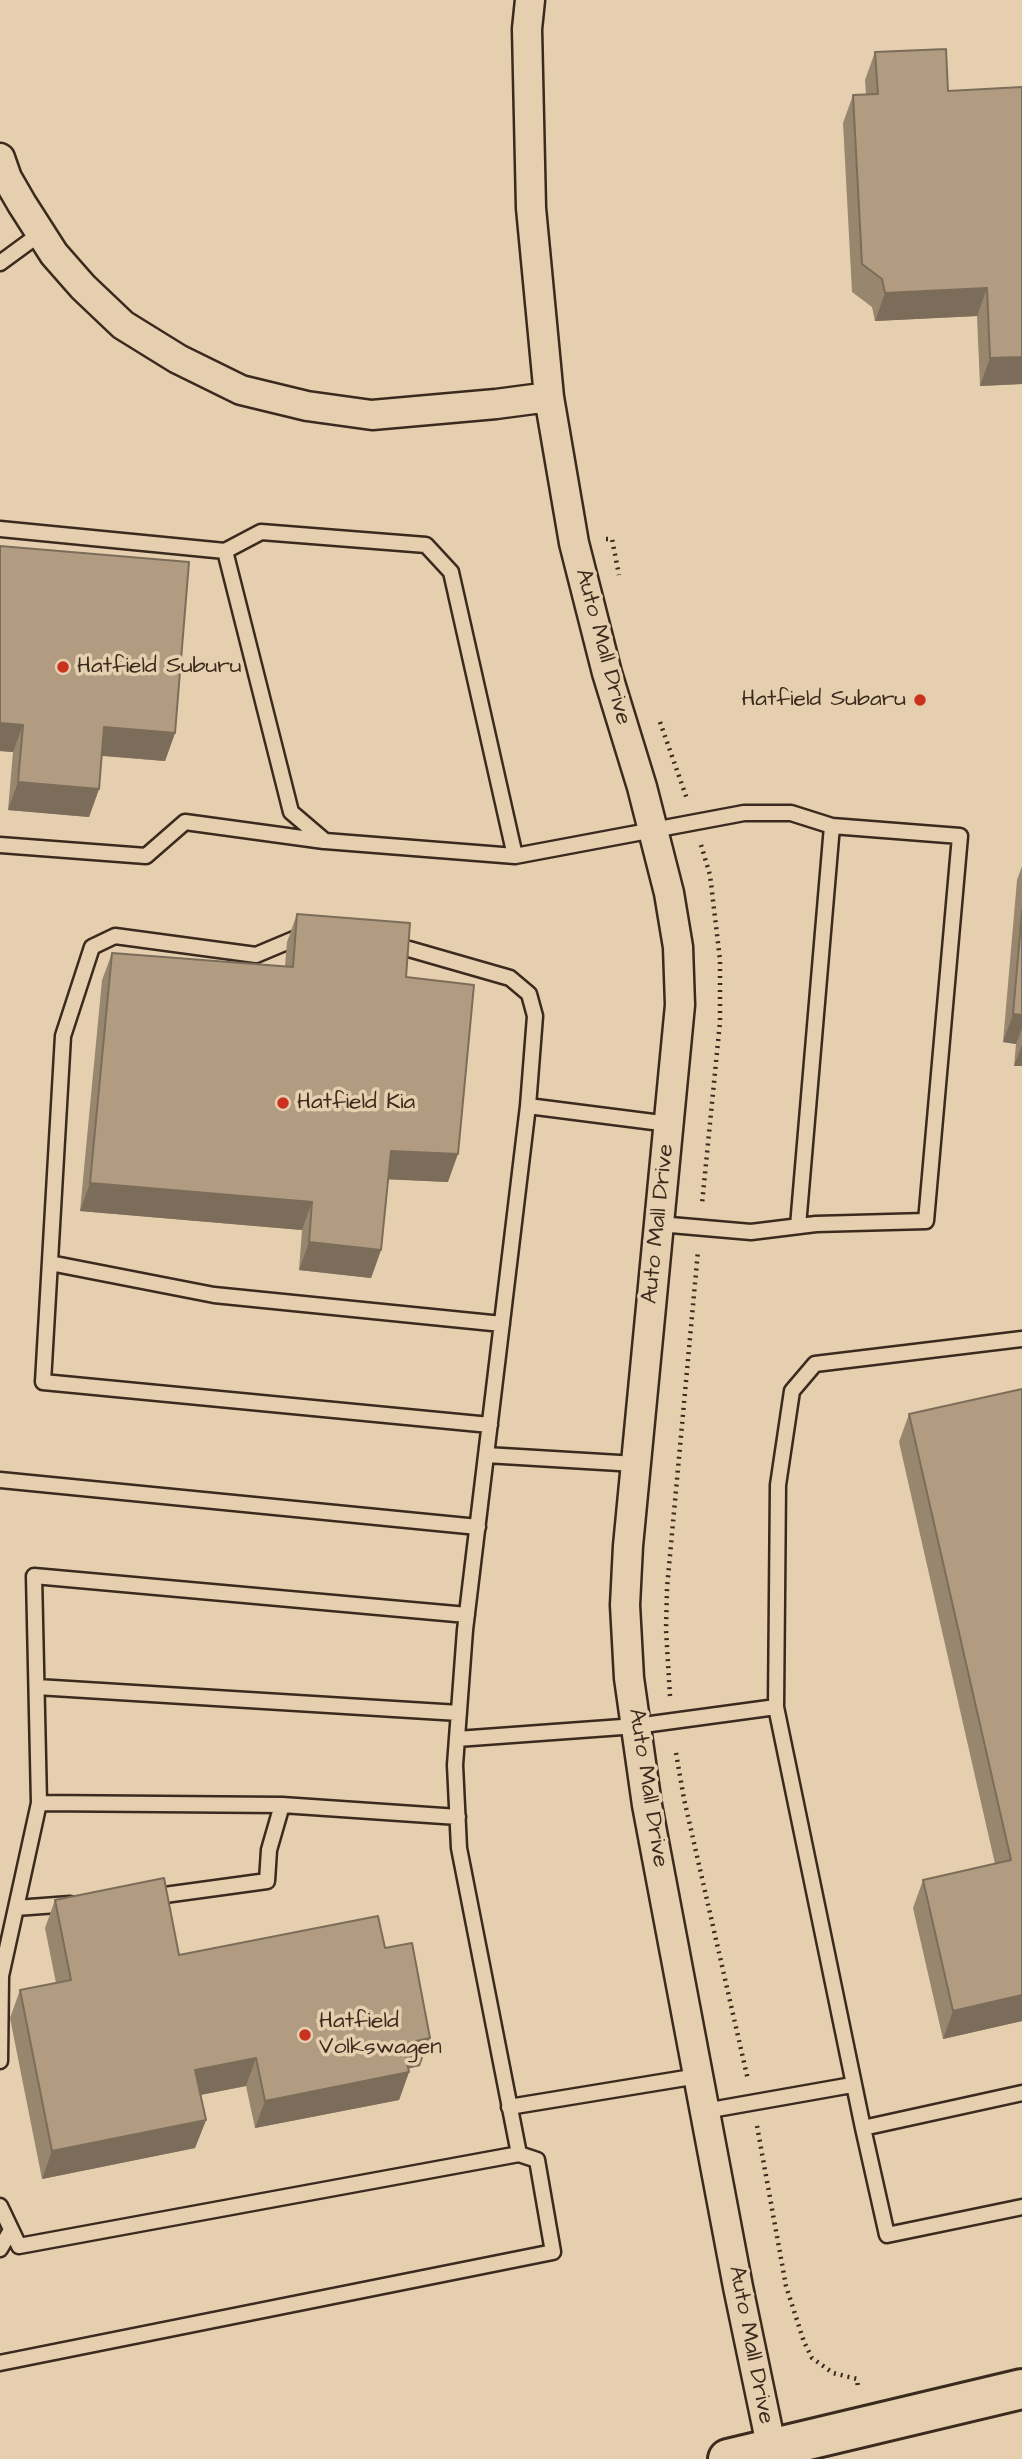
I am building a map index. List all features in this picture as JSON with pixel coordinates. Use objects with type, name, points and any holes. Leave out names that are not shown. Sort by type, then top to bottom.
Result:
[{"type":"main road","points":[[729,2459],[772,2455],[1022,2389]]},
{"type":"street","name":"Auto Mall Drive","points":[[530,0],[527,29],[531,208],[549,397],[574,543],[669,892],[678,947],[680,1005],[625,1605],[629,1678],[647,1805],[772,2455]]},
{"type":"street","points":[[0,158],[17,195],[54,254],[123,325],[178,359],[241,390],[307,406],[372,415],[549,397]]},
{"type":"lane","points":[[0,263],[41,233]]},
{"type":"lane","points":[[0,530],[225,551],[261,532],[426,545],[451,572],[515,856]]},
{"type":"lane","points":[[225,551],[291,813],[325,841]]},
{"type":"lane","points":[[0,845],[146,856],[185,822],[325,841],[515,856],[744,813],[791,813],[832,826],[960,836],[926,1221],[798,1226],[751,1232],[659,1224]]},
{"type":"lane","points":[[798,1226],[832,826]]},
{"type":"lane","points":[[316,936],[303,934],[256,956],[115,936],[92,947],[63,1036],[43,1382],[490,1425]]},
{"type":"lane","points":[[383,945],[409,949],[510,978],[530,994],[535,1016],[528,1106],[467,1615],[455,1765],[459,1847],[519,2154]]},
{"type":"lane","points":[[528,1106],[669,1124]]},
{"type":"lane","points":[[50,1263],[214,1295],[502,1324]]},
{"type":"lane","points":[[1022,1339],[815,1364],[792,1391],[778,1485],[776,1707],[852,2085],[887,2235],[1022,2207]]},
{"type":"lane","points":[[486,1455],[636,1464]]},
{"type":"lane","points":[[0,1479],[478,1527]]},
{"type":"lane","points":[[0,2061],[1,1976],[39,1803],[34,1576],[467,1615]]},
{"type":"lane","points":[[37,1687],[459,1713]]},
{"type":"lane","points":[[457,1739],[636,1726],[776,1707]]},
{"type":"lane","points":[[39,1803],[282,1805],[458,1817]]},
{"type":"lane","points":[[131,1898],[267,1881],[270,1850],[282,1805]]},
{"type":"lane","points":[[16,1908],[80,1903]]},
{"type":"lane","points":[[509,2107],[698,2076]]},
{"type":"lane","points":[[705,2110],[852,2085]]},
{"type":"lane","points":[[863,2128],[1022,2093]]},
{"type":"lane","points":[[0,2206],[19,2246],[519,2154],[537,2160],[553,2252],[0,2362]]},
{"type":"lane","points":[[0,2249],[11,2230]]},
{"type":"path","points":[[574,543],[612,539],[621,587]]},
{"type":"path","points":[[658,719],[710,875],[720,960],[720,1022],[667,1588],[666,1630],[672,1721],[684,1799],[753,2102],[786,2286],[812,2358],[833,2373],[857,2379],[858,2388]]},
{"type":"building","points":[[946,49],[948,91],[1022,87],[1022,357],[990,358],[987,288],[885,293],[882,279],[862,264],[853,95],[878,94],[875,52]]},
{"type":"building","points":[[0,546],[189,562],[175,733],[104,727],[99,789],[18,782],[23,725],[0,723]]},
{"type":"building","points":[[1022,911],[1022,1015],[1013,1014]]},
{"type":"building","points":[[297,914],[410,923],[406,977],[474,985],[458,1154],[391,1151],[381,1250],[309,1242],[312,1202],[90,1183],[112,953],[293,967]]},
{"type":"building","points":[[1022,1389],[1022,1995],[953,2011],[923,1880],[1011,1860],[909,1414]]},
{"type":"building","points":[[164,1878],[179,1955],[378,1916],[385,1948],[412,1943],[430,2038],[403,2044],[409,2072],[265,2101],[256,2058],[195,2070],[206,2120],[52,2151],[20,1990],[71,1980],[55,1900]]},
{"type":"place","name":"Hatfield Suburu","points":[[63,667]]},
{"type":"place","name":"Hatfield Subaru","points":[[920,700]]},
{"type":"place","name":"Hatfield Kia","points":[[283,1103]]},
{"type":"place","name":"Hatfield Volkswagen","points":[[305,2035]]}]
